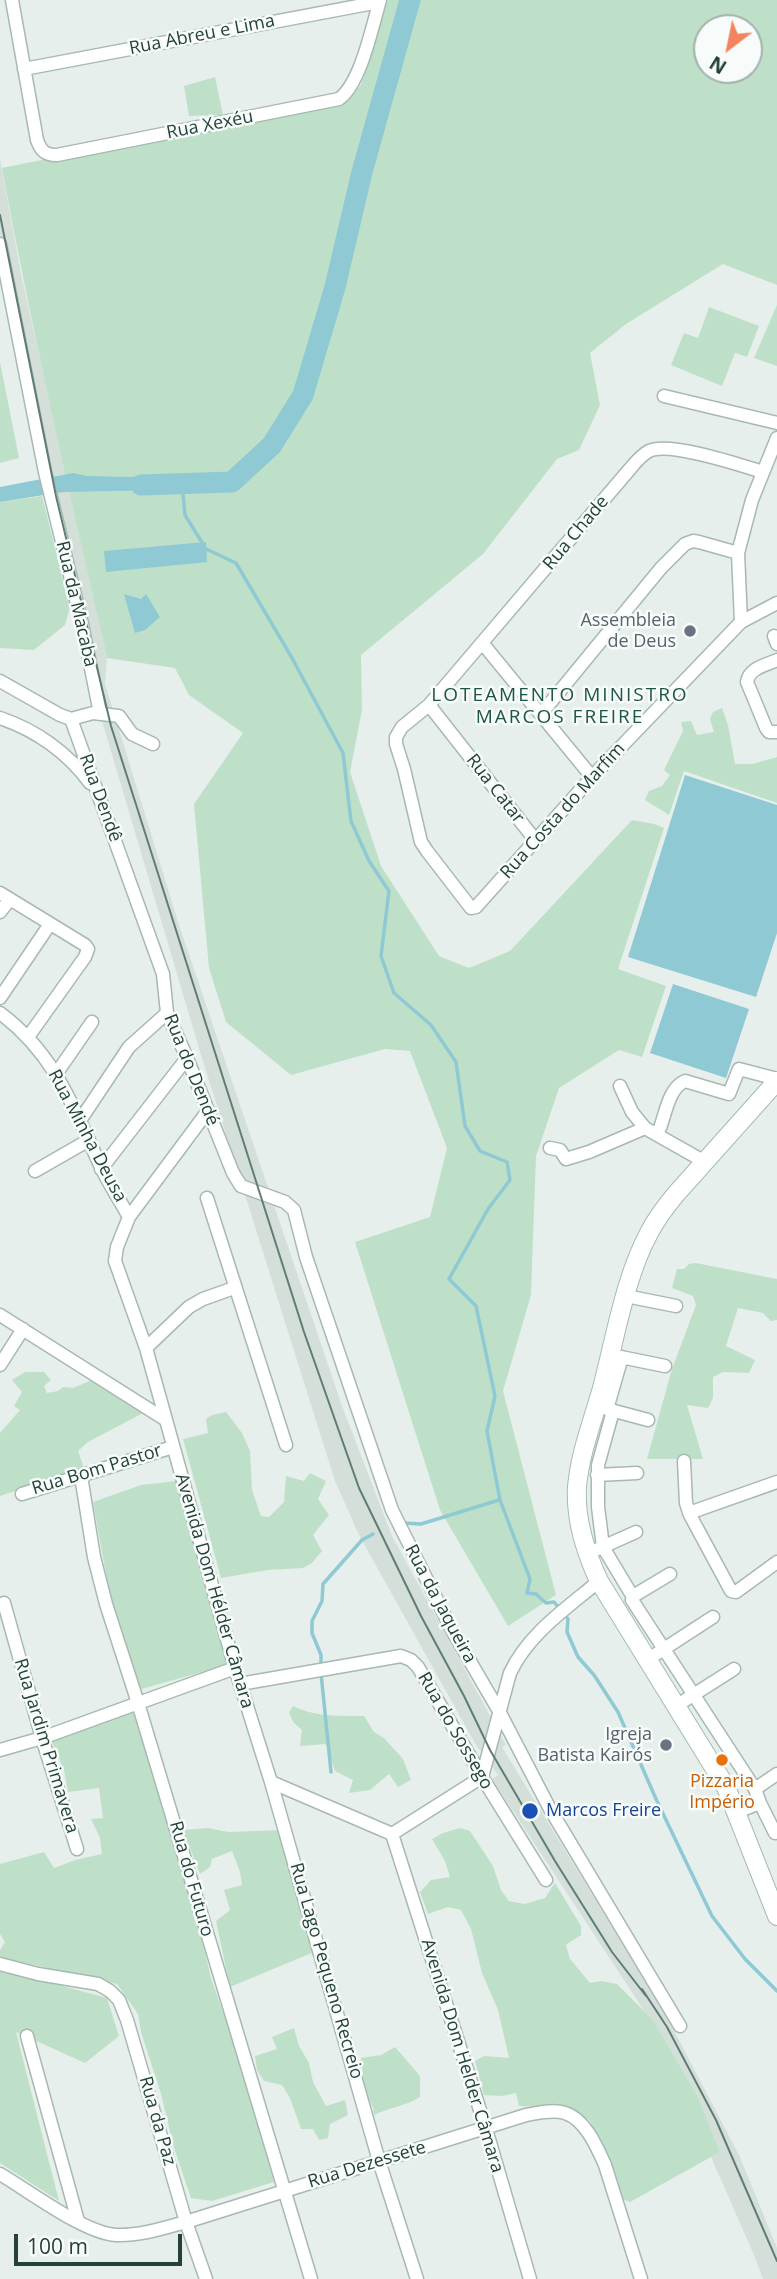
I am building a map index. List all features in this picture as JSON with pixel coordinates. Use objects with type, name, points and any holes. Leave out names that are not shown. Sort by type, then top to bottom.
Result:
[{"type":"main road","points":[[777,1080],[661,1213],[647,1236],[626,1296],[606,1409],[580,1462],[577,1489],[579,1518],[595,1551],[599,1581],[705,1752],[737,1812],[777,1916]]},
{"type":"street","points":[[12,0],[24,69]]},
{"type":"street","name":"Rua Abreu e Lima","points":[[24,69],[380,1]]},
{"type":"street","name":"Rua Xexéu","points":[[24,69],[37,141],[43,152],[57,155],[339,99],[355,80],[380,1]]},
{"type":"street","name":"Rua da Macaba","points":[[0,244],[50,496],[82,624],[100,713]]},
{"type":"street","points":[[664,396],[777,423]]},
{"type":"street","points":[[741,622],[738,553],[752,500],[777,438]]},
{"type":"street","name":"Rua Chade","points":[[474,909],[426,852],[421,842],[396,744],[396,737],[402,727],[429,705],[635,463],[649,451],[658,448],[677,450],[762,471]]},
{"type":"street","points":[[541,714],[685,544],[694,541],[738,553]]},
{"type":"street","name":"Rua Costa do Marfim","points":[[474,909],[592,777],[741,622],[777,603]]},
{"type":"street","points":[[483,644],[592,777]]},
{"type":"street","points":[[777,660],[753,671],[747,682],[766,728],[769,732],[777,732]]},
{"type":"street","points":[[0,681],[71,719],[100,713],[121,717],[132,734],[153,744]]},
{"type":"street","name":"Rua Catar","points":[[429,705],[536,841]]},
{"type":"street","points":[[0,718],[47,741],[66,755],[98,794]]},
{"type":"street","name":"Rua Dendê","points":[[71,719],[129,877]]},
{"type":"street","name":"Rua do Dendé","points":[[129,877],[163,974],[167,1013],[237,1182]]},
{"type":"street","points":[[0,912],[5,896],[88,949],[28,1037]]},
{"type":"street","points":[[0,998],[50,923]]},
{"type":"street","name":"Rua Minha Deusa","points":[[0,1013],[28,1037],[57,1074],[81,1119],[102,1169],[129,1217],[117,1247],[115,1261],[120,1275]]},
{"type":"street","points":[[81,1119],[129,1047],[167,1013]]},
{"type":"street","points":[[57,1074],[92,1022]]},
{"type":"street","points":[[102,1169],[187,1058]]},
{"type":"street","points":[[660,1128],[673,1091],[685,1080],[729,1094],[739,1069],[777,1080]]},
{"type":"street","points":[[621,1086],[632,1112],[645,1128],[705,1162]]},
{"type":"street","points":[[129,1217],[208,1112]]},
{"type":"street","points":[[550,1148],[560,1150],[566,1158],[589,1152],[645,1128]]},
{"type":"street","points":[[35,1171],[89,1140]]},
{"type":"street","name":"Rua da Jaqueira","points":[[237,1182],[241,1186],[285,1202],[294,1210],[306,1257],[392,1510],[453,1632],[551,1810],[680,2026]]},
{"type":"street","points":[[207,1198],[286,1446]]},
{"type":"street","name":"Avenida Dom Hélder Câmara","points":[[120,1275],[146,1348],[235,1668],[271,1782]]},
{"type":"street","points":[[146,1348],[189,1307],[234,1287]]},
{"type":"street","points":[[626,1296],[676,1306]]},
{"type":"street","points":[[0,1315],[166,1420]]},
{"type":"street","points":[[0,1365],[23,1329]]},
{"type":"street","points":[[616,1356],[665,1366]]},
{"type":"street","points":[[648,1420],[606,1409],[597,1475],[595,1551],[633,1597],[634,1604],[755,1789],[775,1833]]},
{"type":"street","name":"Rua Bom Pastor","points":[[22,1494],[173,1447]]},
{"type":"street","points":[[684,1461],[686,1503],[733,1593],[777,1562]]},
{"type":"street","points":[[597,1475],[637,1474]]},
{"type":"street","name":"Rua do Futuro","points":[[81,1476],[94,1558],[106,1604],[311,2279]]},
{"type":"street","points":[[690,1513],[777,1482]]},
{"type":"street","points":[[595,1551],[636,1532]]},
{"type":"street","points":[[633,1597],[670,1574]]},
{"type":"street","points":[[271,1782],[392,1834],[482,1777],[509,1673],[516,1660],[529,1642],[599,1581]]},
{"type":"street","name":"Rua Jardim Primavera","points":[[4,1604],[77,1849]]},
{"type":"street","points":[[648,1660],[713,1617]]},
{"type":"street","name":"Rua do Sossego","points":[[240,1684],[401,1656],[411,1660],[418,1667],[546,1881]]},
{"type":"street","points":[[0,1750],[42,1738],[235,1668]]},
{"type":"street","points":[[676,1706],[734,1669]]},
{"type":"street","points":[[705,1752],[722,1738]]},
{"type":"street","points":[[755,1789],[777,1774]]},
{"type":"street","name":"Rua Lago Pequeno Recreio","points":[[271,1782],[379,2161],[416,2279]]},
{"type":"street","points":[[737,1812],[760,1803]]},
{"type":"street","name":"Avenida Dom Helder Câmara","points":[[392,1834],[486,2129],[530,2279]]},
{"type":"street","name":"Rua da Paz","points":[[0,1964],[38,1975],[73,1978],[98,1984],[119,2000],[186,2222]]},
{"type":"street","points":[[27,2036],[78,2221]]},
{"type":"street","name":"Rua Dezessete","points":[[0,2174],[78,2221],[115,2235],[146,2232],[186,2222],[526,2115],[565,2113],[576,2119],[585,2129],[605,2165],[641,2279]]},
{"type":"street","points":[[186,2222],[206,2279]]},
{"type":"shaded area","points":[[0,159],[21,274],[107,658],[105,684],[179,925],[342,1406],[392,1536],[506,1745],[502,1747],[668,2019],[740,2157],[777,2248],[777,2279],[763,2279],[711,2157],[720,2152],[699,2099],[654,2021],[645,2012],[492,1779],[498,1775],[476,1745],[359,1535],[335,1481],[201,1055],[102,721],[0,234]]},
{"type":"green space","points":[[388,0],[777,0],[777,285],[723,264],[626,324],[590,353],[600,405],[579,450],[557,459],[483,554],[361,655],[362,710],[350,772],[381,866],[439,956],[469,968],[510,951],[632,820],[664,828],[618,969],[666,986],[642,1057],[619,1050],[559,1088],[536,1156],[531,1295],[503,1391],[556,1595],[508,1626],[440,1510],[355,1242],[430,1217],[447,1148],[410,1051],[385,1049],[291,1075],[226,1022],[209,968],[194,804],[243,733],[189,695],[175,668],[107,658],[65,475],[2,168],[349,98],[361,85]]},
{"type":"green space","points":[[215,77],[223,115],[189,116],[184,86]]},
{"type":"green space","points":[[777,305],[777,366],[754,358]]},
{"type":"green space","points":[[709,307],[759,326],[747,357],[735,353],[722,386],[671,365],[684,333],[698,338]]},
{"type":"green space","points":[[0,362],[19,458],[0,463]]},
{"type":"green space","points":[[42,496],[70,607],[65,625],[34,650],[0,648],[0,502]]},
{"type":"green space","points":[[722,708],[735,764],[752,764],[777,757],[777,803],[684,771],[669,815],[645,800],[649,791],[662,786],[670,775],[664,770],[683,731],[681,722],[691,721],[697,735],[714,732],[710,719],[713,712]]},
{"type":"green space","points":[[696,1263],[777,1279],[777,1320],[771,1321],[763,1313],[738,1308],[726,1346],[755,1360],[749,1373],[723,1372],[713,1377],[713,1398],[708,1408],[687,1405],[703,1459],[647,1459],[672,1369],[696,1305],[693,1296],[672,1288],[677,1269],[684,1269],[689,1264]]},
{"type":"green space","points":[[25,1372],[44,1372],[51,1380],[44,1386],[47,1393],[63,1387],[73,1388],[92,1380],[143,1413],[88,1442],[78,1451],[84,1468],[0,1496],[0,1433],[20,1410],[14,1406],[22,1392],[12,1380]]},
{"type":"green space","points":[[226,1412],[242,1433],[250,1451],[252,1490],[261,1516],[269,1517],[284,1502],[286,1476],[304,1481],[310,1473],[326,1481],[318,1499],[329,1515],[313,1535],[322,1551],[312,1563],[303,1568],[268,1570],[221,1578],[183,1439],[208,1433],[206,1419]]},
{"type":"green space","points":[[177,1481],[227,1665],[138,1690],[109,1591],[93,1502],[141,1485]]},
{"type":"green space","points":[[293,1706],[318,1714],[364,1716],[374,1732],[384,1738],[403,1759],[411,1780],[398,1787],[389,1774],[370,1790],[349,1793],[353,1780],[335,1771],[326,1744],[300,1746],[302,1730],[294,1723],[289,1713]]},
{"type":"green space","points":[[133,1710],[195,1911],[211,1978],[240,2060],[274,2182],[212,2201],[191,2198],[174,2148],[138,2014],[117,1984],[0,1957],[0,1950],[5,1942],[0,1934],[0,1864],[44,1852],[54,1868],[102,1854],[100,1838],[91,1819],[103,1818],[99,1788],[68,1792],[64,1770],[49,1735]]},
{"type":"green space","points":[[208,1828],[228,1832],[285,1830],[300,1908],[314,1952],[230,1987],[216,1921],[230,1910],[224,1890],[242,1885],[232,1851],[212,1859],[210,1867],[200,1874],[183,1830]]},
{"type":"green space","points":[[460,1828],[470,1831],[493,1866],[501,1890],[509,1901],[525,1904],[545,1898],[555,1883],[581,1926],[581,1935],[566,1945],[570,1959],[590,1983],[602,1981],[617,1984],[654,2021],[699,2099],[720,2152],[630,2202],[622,2199],[590,2121],[574,2109],[519,2106],[516,2093],[503,2096],[484,2095],[475,2061],[484,2056],[509,2058],[498,2010],[482,1973],[471,1929],[461,1910],[448,1907],[428,1914],[420,1892],[431,1880],[450,1877],[445,1861],[432,1839]]},
{"type":"green space","points":[[0,1969],[107,1998],[119,2036],[85,2063],[16,2032],[59,2201],[0,2163]]},
{"type":"green space","points":[[294,2028],[299,2046],[309,2063],[313,2082],[326,2106],[345,2100],[348,2115],[330,2124],[328,2138],[319,2140],[313,2129],[301,2129],[290,2098],[282,2085],[264,2081],[257,2070],[255,2056],[277,2049],[272,2037]]},
{"type":"green space","points":[[395,2047],[420,2076],[420,2097],[374,2115],[364,2089],[361,2058],[381,2055]]},
{"type":"water","points":[[73,473],[87,476],[171,478],[167,490],[63,492],[0,502],[0,487]]},
{"type":"water","points":[[206,542],[207,562],[106,572],[104,551]]},
{"type":"water","points":[[124,594],[141,599],[146,594],[160,617],[145,630],[135,633]]},
{"type":"water","points":[[685,775],[777,805],[777,933],[756,997],[628,957]]},
{"type":"water","points":[[673,984],[749,1009],[726,1078],[650,1053]]},
{"type":"waterway","points":[[141,485],[232,482],[272,445],[303,395],[335,287],[362,172],[410,0]]},
{"type":"waterway","points":[[182,484],[185,515],[206,549],[236,563],[292,658],[343,753],[351,821],[369,861],[389,891],[381,956],[394,993],[431,1025],[456,1062],[465,1126],[480,1151],[507,1162],[510,1180],[488,1209],[449,1279],[476,1306],[495,1396],[487,1431],[500,1500],[530,1579],[527,1593],[536,1594],[546,1603],[554,1602],[559,1608]]},
{"type":"waterway","points":[[403,1523],[421,1524],[499,1500]]},
{"type":"waterway","points":[[321,1666],[321,1655],[312,1633],[312,1621],[322,1601],[323,1584],[362,1540],[373,1534]]},
{"type":"waterway","points":[[564,1614],[568,1619],[567,1632],[578,1657],[594,1675],[618,1712],[712,1916],[745,1959],[777,1991]]},
{"type":"waterway","points":[[321,1673],[331,1772]]},
{"type":"tram line","points":[[0,215],[56,496],[111,726],[304,1332],[359,1488],[490,1750],[612,1952],[646,1996]]},
{"type":"tram line","points":[[642,1989],[667,2027],[716,2120],[777,2261]]},
{"type":"place","name":"Assembleia de Deus","points":[[690,631]]},
{"type":"place","name":"Igreja Batista Kairós","points":[[666,1745]]},
{"type":"place","name":"Pizzaria Império","points":[[722,1760]]},
{"type":"place","name":"Marcos Freire","points":[[530,1811]]},
{"type":"district","name":"LOTEAMENTO MINISTRO MARCOS FREIRE","points":[[560,707]]}]
